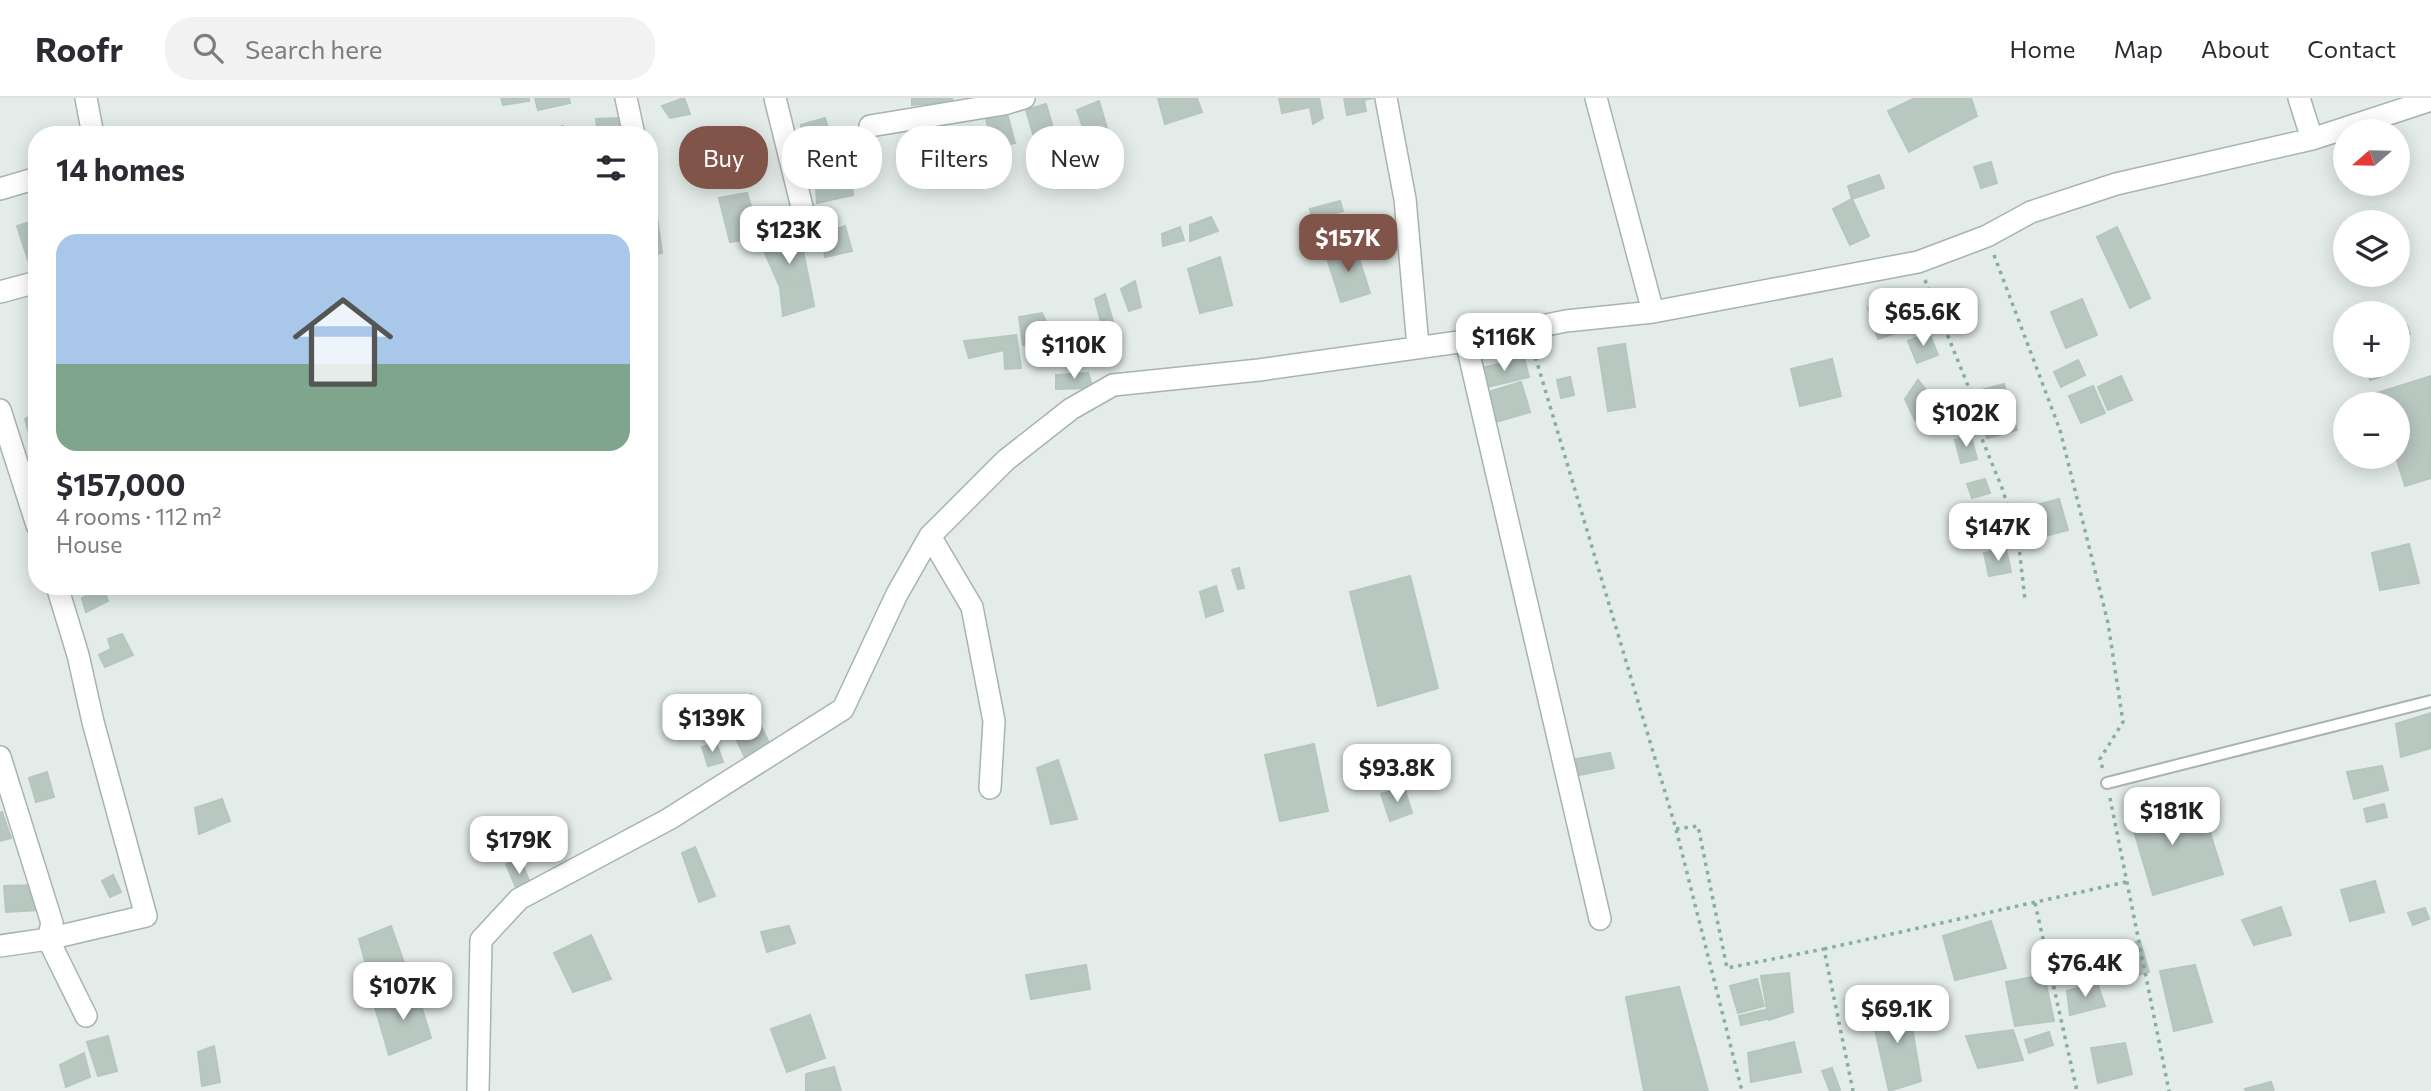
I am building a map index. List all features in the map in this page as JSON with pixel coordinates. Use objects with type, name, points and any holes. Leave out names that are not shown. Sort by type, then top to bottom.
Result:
[{"type":"street","points":[[86,98],[91,126]]},
{"type":"street","points":[[626,98],[632,126]]},
{"type":"street","points":[[775,98],[803,211]]},
{"type":"street","points":[[1386,98],[1405,199],[1419,346]]},
{"type":"street","points":[[1596,98],[1653,312]]},
{"type":"street","points":[[2299,98],[2312,139]]},
{"type":"street","points":[[870,126],[1010,100]]},
{"type":"street","points":[[478,1091],[481,940],[519,899],[669,819],[843,709],[897,594],[930,536],[1006,460],[1071,409],[1113,385],[1259,370],[1466,341],[1528,331],[1566,321],[1653,312],[1917,262],[1987,236],[2031,212],[2116,184],[2312,139],[2431,100]]},
{"type":"street","points":[[0,189],[28,181]]},
{"type":"street","points":[[0,292],[28,284]]},
{"type":"street","points":[[1466,341],[1600,919]]},
{"type":"street","points":[[0,410],[28,496]]},
{"type":"street","points":[[930,536],[972,607],[994,721],[990,788]]},
{"type":"street","points":[[0,946],[48,939],[146,916],[60,595]]},
{"type":"street","points":[[0,757],[52,923],[48,939],[86,1016]]},
{"type":"lane","points":[[2107,783],[2431,701]]},
{"type":"path","points":[[1987,236],[2060,430],[2108,623],[2123,722],[2100,759],[2169,1091]]},
{"type":"path","points":[[1917,262],[1969,388],[1973,418],[2018,538],[2025,600]]},
{"type":"path","points":[[1528,331],[1676,829],[1742,1091]]},
{"type":"path","points":[[1676,829],[1698,826],[1727,968],[2035,904],[2127,882]]},
{"type":"path","points":[[2035,904],[2077,1091]]},
{"type":"path","points":[[1824,949],[1853,1091]]},
{"type":"building","points":[[501,98],[529,98],[529,101],[503,105]]},
{"type":"building","points":[[535,98],[569,98],[570,103],[538,110]]},
{"type":"building","points":[[684,98],[690,114],[670,118],[662,106]]},
{"type":"building","points":[[912,98],[952,98],[953,102],[912,105]]},
{"type":"building","points":[[1158,98],[1197,98],[1202,112],[1165,124]]},
{"type":"building","points":[[1279,98],[1319,98],[1323,118],[1313,124],[1310,107],[1282,113]]},
{"type":"building","points":[[1344,98],[1374,98],[1364,100],[1366,111],[1347,115]]},
{"type":"building","points":[[1915,98],[1971,98],[1977,116],[1909,152],[1888,111]]},
{"type":"building","points":[[1099,101],[1106,126],[1082,126],[1077,110]]},
{"type":"building","points":[[1046,104],[1053,126],[1031,126],[1026,110]]},
{"type":"building","points":[[1007,113],[1010,126],[988,126],[986,119]]},
{"type":"building","points":[[619,118],[620,126],[597,126],[596,119]]},
{"type":"building","points":[[825,118],[828,126],[801,126]]},
{"type":"building","points":[[1991,162],[1997,183],[1981,188],[1974,167]]},
{"type":"building","points":[[1879,175],[1884,188],[1852,199],[1848,186]]},
{"type":"building","points":[[816,189],[853,189],[853,195],[817,203]]},
{"type":"building","points":[[747,193],[761,237],[730,242],[719,198]]},
{"type":"building","points":[[1852,199],[1869,236],[1850,245],[1833,209]]},
{"type":"building","points":[[1340,201],[1343,211],[1336,213],[1340,231],[1316,237],[1310,209]]},
{"type":"building","points":[[1211,217],[1218,231],[1190,241],[1190,225]]},
{"type":"building","points":[[28,223],[28,260],[17,226]]},
{"type":"building","points":[[658,224],[662,253],[658,254]]},
{"type":"building","points":[[845,226],[852,251],[825,257],[822,234]]},
{"type":"building","points":[[1180,227],[1184,240],[1163,246],[1162,234]]},
{"type":"building","points":[[2117,227],[2150,298],[2130,308],[2097,237]]},
{"type":"building","points":[[802,246],[809,280],[780,287],[765,253]]},
{"type":"building","points":[[1355,246],[1370,293],[1341,302],[1326,255]]},
{"type":"building","points":[[1220,257],[1232,305],[1200,313],[1188,269]]},
{"type":"building","points":[[809,280],[814,306],[783,316],[780,287]]},
{"type":"building","points":[[1135,281],[1141,307],[1129,311],[1121,289]]},
{"type":"building","points":[[1105,294],[1114,325],[1103,330],[1095,299]]},
{"type":"building","points":[[2082,299],[2097,335],[2066,348],[2051,312]]},
{"type":"building","points":[[1890,302],[1899,332],[1878,339],[1868,308]]},
{"type":"building","points":[[1042,313],[1054,339],[1023,345],[1019,317]]},
{"type":"building","points":[[1929,333],[1938,355],[1917,363],[1908,341]]},
{"type":"building","points":[[1016,335],[1021,368],[1005,369],[1004,350],[969,358],[964,341]]},
{"type":"building","points":[[1094,343],[1103,344],[1108,362],[1098,366]]},
{"type":"building","points":[[1625,344],[1635,407],[1608,411],[1598,348]]},
{"type":"building","points":[[1524,358],[1529,377],[1483,388],[1478,369]]},
{"type":"building","points":[[1832,359],[1841,396],[1800,406],[1791,369]]},
{"type":"building","points":[[2078,360],[2085,375],[2061,387],[2054,372]]},
{"type":"building","points":[[1088,373],[1093,388],[1056,389],[1056,375]]},
{"type":"building","points":[[2121,376],[2132,400],[2108,410],[2098,387]]},
{"type":"building","points":[[2431,376],[2431,478],[2405,486],[2400,469],[2410,469],[2410,392],[2380,392]]},
{"type":"building","points":[[1570,377],[1574,395],[1561,398],[1557,380]]},
{"type":"building","points":[[1918,380],[1931,396],[1915,420],[1905,399]]},
{"type":"building","points":[[1521,382],[1530,412],[1493,423],[1485,393]]},
{"type":"building","points":[[2004,384],[2017,430],[1987,438],[1974,392]]},
{"type":"building","points":[[2093,386],[2105,413],[2081,423],[2069,396]]},
{"type":"building","points":[[1971,436],[1977,459],[1961,463],[1955,440]]},
{"type":"building","points":[[1985,479],[1990,493],[1972,498],[1967,484]]},
{"type":"building","points":[[2059,499],[2068,530],[2030,540],[2022,509]]},
{"type":"building","points":[[1999,515],[2002,532],[1983,535],[1980,518]]},
{"type":"building","points":[[2409,544],[2419,583],[2380,590],[2372,553]]},
{"type":"building","points":[[2006,549],[2011,572],[1989,576],[1984,553]]},
{"type":"building","points":[[1239,568],[1244,588],[1238,589],[1232,570]]},
{"type":"building","points":[[1410,576],[1438,688],[1378,706],[1350,592]]},
{"type":"building","points":[[1216,586],[1223,611],[1206,617],[1200,592]]},
{"type":"building","points":[[88,595],[106,595],[108,601],[86,612],[82,598]]},
{"type":"building","points":[[122,634],[133,655],[105,667],[99,655],[111,649],[108,639]]},
{"type":"building","points":[[751,694],[758,709],[694,736],[688,721]]},
{"type":"building","points":[[2431,713],[2431,748],[2401,757],[2396,724]]},
{"type":"building","points":[[755,714],[775,755],[749,766],[730,726]]},
{"type":"building","points":[[716,742],[723,762],[708,766],[702,747]]},
{"type":"building","points":[[1314,744],[1328,811],[1280,821],[1265,755]]},
{"type":"building","points":[[1610,753],[1614,768],[1579,775],[1576,759]]},
{"type":"building","points":[[1058,760],[1077,819],[1051,824],[1037,768]]},
{"type":"building","points":[[2382,766],[2388,790],[2354,799],[2347,772]]},
{"type":"building","points":[[47,772],[54,797],[36,802],[29,778]]},
{"type":"building","points":[[1404,787],[1412,813],[1390,821],[1381,794]]},
{"type":"building","points":[[2160,794],[2170,828],[2205,817],[2223,874],[2153,895],[2126,804]]},
{"type":"building","points":[[222,799],[230,821],[199,834],[195,808]]},
{"type":"building","points":[[2384,804],[2387,817],[2367,822],[2364,809]]},
{"type":"building","points":[[2,812],[11,838],[0,841],[0,813]]},
{"type":"building","points":[[695,847],[715,896],[699,902],[682,853]]},
{"type":"building","points":[[519,857],[533,890],[519,895],[506,864]]},
{"type":"building","points":[[113,875],[121,892],[110,897],[102,881]]},
{"type":"building","points":[[2375,881],[2384,912],[2350,921],[2341,890]]},
{"type":"building","points":[[38,885],[39,910],[6,912],[4,886]]},
{"type":"building","points":[[2281,907],[2291,935],[2254,945],[2242,920]]},
{"type":"building","points":[[2425,908],[2429,919],[2413,925],[2408,913]]},
{"type":"building","points":[[1991,921],[2006,968],[1955,980],[1943,936]]},
{"type":"building","points":[[391,926],[404,963],[369,976],[359,939]]},
{"type":"building","points":[[789,926],[795,943],[767,952],[761,932]]},
{"type":"building","points":[[591,935],[611,979],[573,992],[554,953]]},
{"type":"building","points":[[2140,941],[2149,972],[2112,982],[2103,951]]},
{"type":"building","points":[[1086,965],[1090,989],[1031,999],[1026,975]]},
{"type":"building","points":[[2195,965],[2212,1022],[2174,1031],[2160,971]]},
{"type":"building","points":[[1789,973],[1793,1012],[1769,1020],[1761,976]]},
{"type":"building","points":[[2044,975],[2054,1021],[2015,1026],[2006,982]]},
{"type":"building","points":[[1757,979],[1764,1006],[1738,1013],[1730,986]]},
{"type":"building","points":[[2097,983],[2105,1006],[2070,1015],[2067,991]]},
{"type":"building","points":[[1679,987],[1708,1091],[1644,1091],[1626,997]]},
{"type":"building","points":[[416,989],[431,1038],[389,1055],[375,1007]]},
{"type":"building","points":[[1908,1003],[1921,1081],[1889,1091],[1870,1008]]},
{"type":"building","points":[[1765,1010],[1767,1019],[1741,1025],[1739,1016]]},
{"type":"building","points":[[810,1015],[825,1058],[787,1072],[771,1029]]},
{"type":"building","points":[[2013,1030],[2023,1060],[1978,1068],[1966,1036]]},
{"type":"building","points":[[2049,1032],[2053,1045],[2029,1053],[2025,1040]]},
{"type":"building","points":[[108,1036],[117,1071],[98,1076],[87,1042]]},
{"type":"building","points":[[1794,1042],[1801,1072],[1751,1082],[1748,1053]]},
{"type":"building","points":[[2125,1043],[2132,1074],[2098,1083],[2091,1048]]},
{"type":"building","points":[[214,1046],[220,1082],[202,1086],[198,1052]]},
{"type":"building","points":[[84,1053],[90,1077],[66,1087],[60,1065]]},
{"type":"building","points":[[834,1067],[841,1091],[806,1091],[806,1074]]},
{"type":"building","points":[[1832,1068],[1839,1091],[1830,1091],[1822,1071]]},
{"type":"building","points":[[2271,1082],[2274,1091],[2245,1089]]}]
